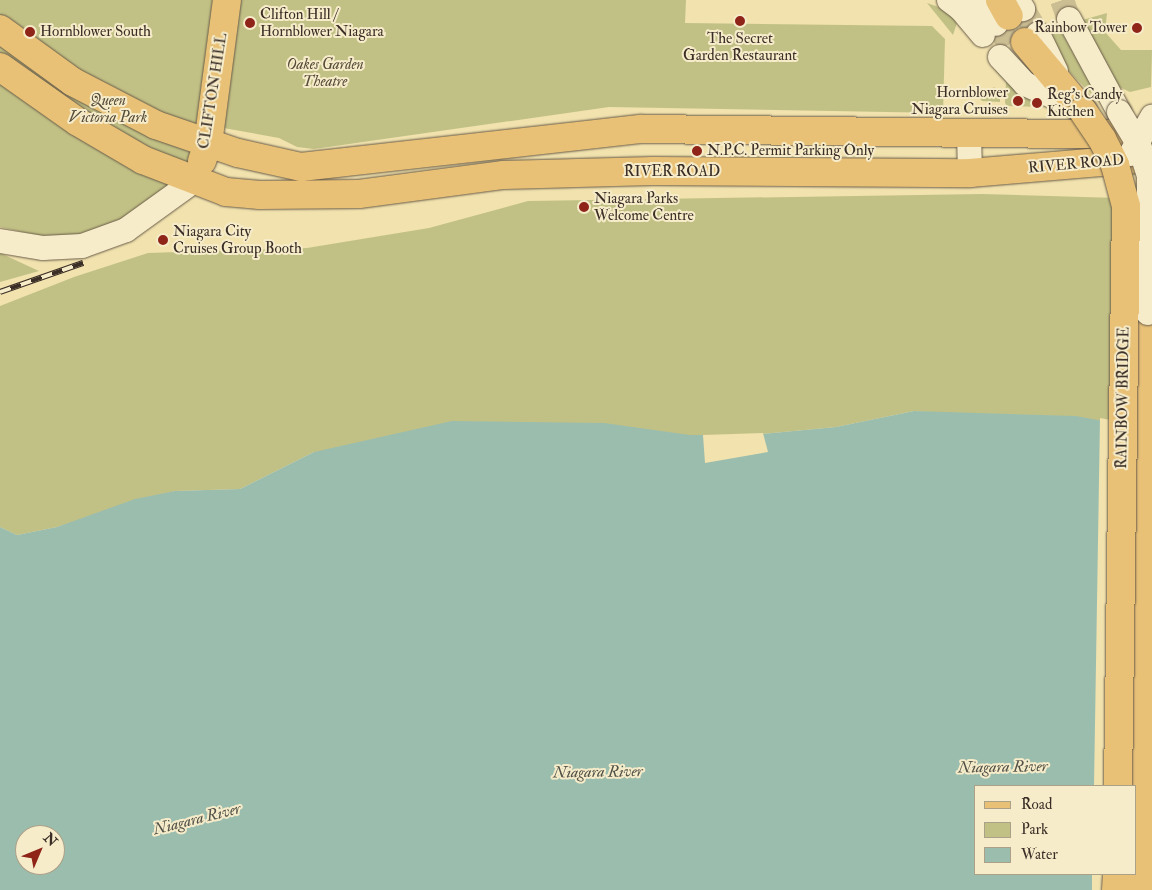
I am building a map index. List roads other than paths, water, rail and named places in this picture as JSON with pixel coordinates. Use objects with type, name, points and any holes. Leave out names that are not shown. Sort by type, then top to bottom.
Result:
[{"type":"main road","name":"CLIFTON HILL","points":[[194,181],[208,144],[226,0]]},
{"type":"main road","name":"RIVER ROAD","points":[[0,29],[73,82],[156,125],[208,144],[280,164],[320,167],[642,128],[969,133],[1148,146]]},
{"type":"main road","name":"RAINBOW BRIDGE","points":[[1019,45],[1072,99],[1102,139],[1115,165],[1126,206],[1118,785]]},
{"type":"main road","name":"RIVER ROAD","points":[[0,67],[102,137],[143,160],[226,192],[291,197],[359,194],[504,175],[653,171],[970,173],[1086,162],[1148,146]]},
{"type":"main road","name":"RAINBOW BRIDGE","points":[[1140,890],[1150,301]]},
{"type":"main road","points":[[1116,890],[1117,875]]},
{"type":"lane","points":[[949,0],[961,9],[1005,14]]},
{"type":"lane","points":[[981,0],[1005,14]]},
{"type":"lane","points":[[1070,18],[1119,112],[1148,146]]},
{"type":"lane","points":[[1150,301],[1148,146],[1152,117]]},
{"type":"lane","points":[[969,133],[970,173]]},
{"type":"lane","points":[[1126,206],[1125,162],[1148,146]]},
{"type":"lane","points":[[0,240],[43,248],[82,246],[126,230],[194,181]]},
{"type":"water","name":"Niagara River","points":[[914,411],[1076,416],[1152,430],[1152,890],[0,890],[0,527],[17,535],[57,527],[135,499],[175,491],[240,489],[314,452],[452,421],[604,423],[690,435],[750,435],[836,427]]},
{"type":"tunnel","points":[[1062,0],[1069,19]]},
{"type":"tunnel","points":[[1023,9],[1038,34]]},
{"type":"tunnel","points":[[996,24],[1013,48]]},
{"type":"railway","points":[[0,292],[83,263]]},
{"type":"place","name":"The Secret Garden Restaurant","points":[[740,21]]},
{"type":"place","name":"Clifton Hill / Hornblower Niagara","points":[[250,23]]},
{"type":"place","name":"Rainbow Tower","points":[[1137,28]]},
{"type":"place","name":"Hornblower South","points":[[30,32]]},
{"type":"place","name":"Hornblower Niagara Cruises","points":[[1018,101]]},
{"type":"place","name":"Reg’s Candy Kitchen","points":[[1037,103]]},
{"type":"place","name":"N.P.C. Permit Parking Only","points":[[697,151]]},
{"type":"place","name":"Niagara Parks Welcome Centre","points":[[584,207]]},
{"type":"place","name":"Niagara City Cruises Group Booth","points":[[163,240]]},
{"type":"park label","name":"Oakes Garden Theatre","points":[[325,72]]},
{"type":"park label","name":"Queen Victoria Park","points":[[108,108]]}]
